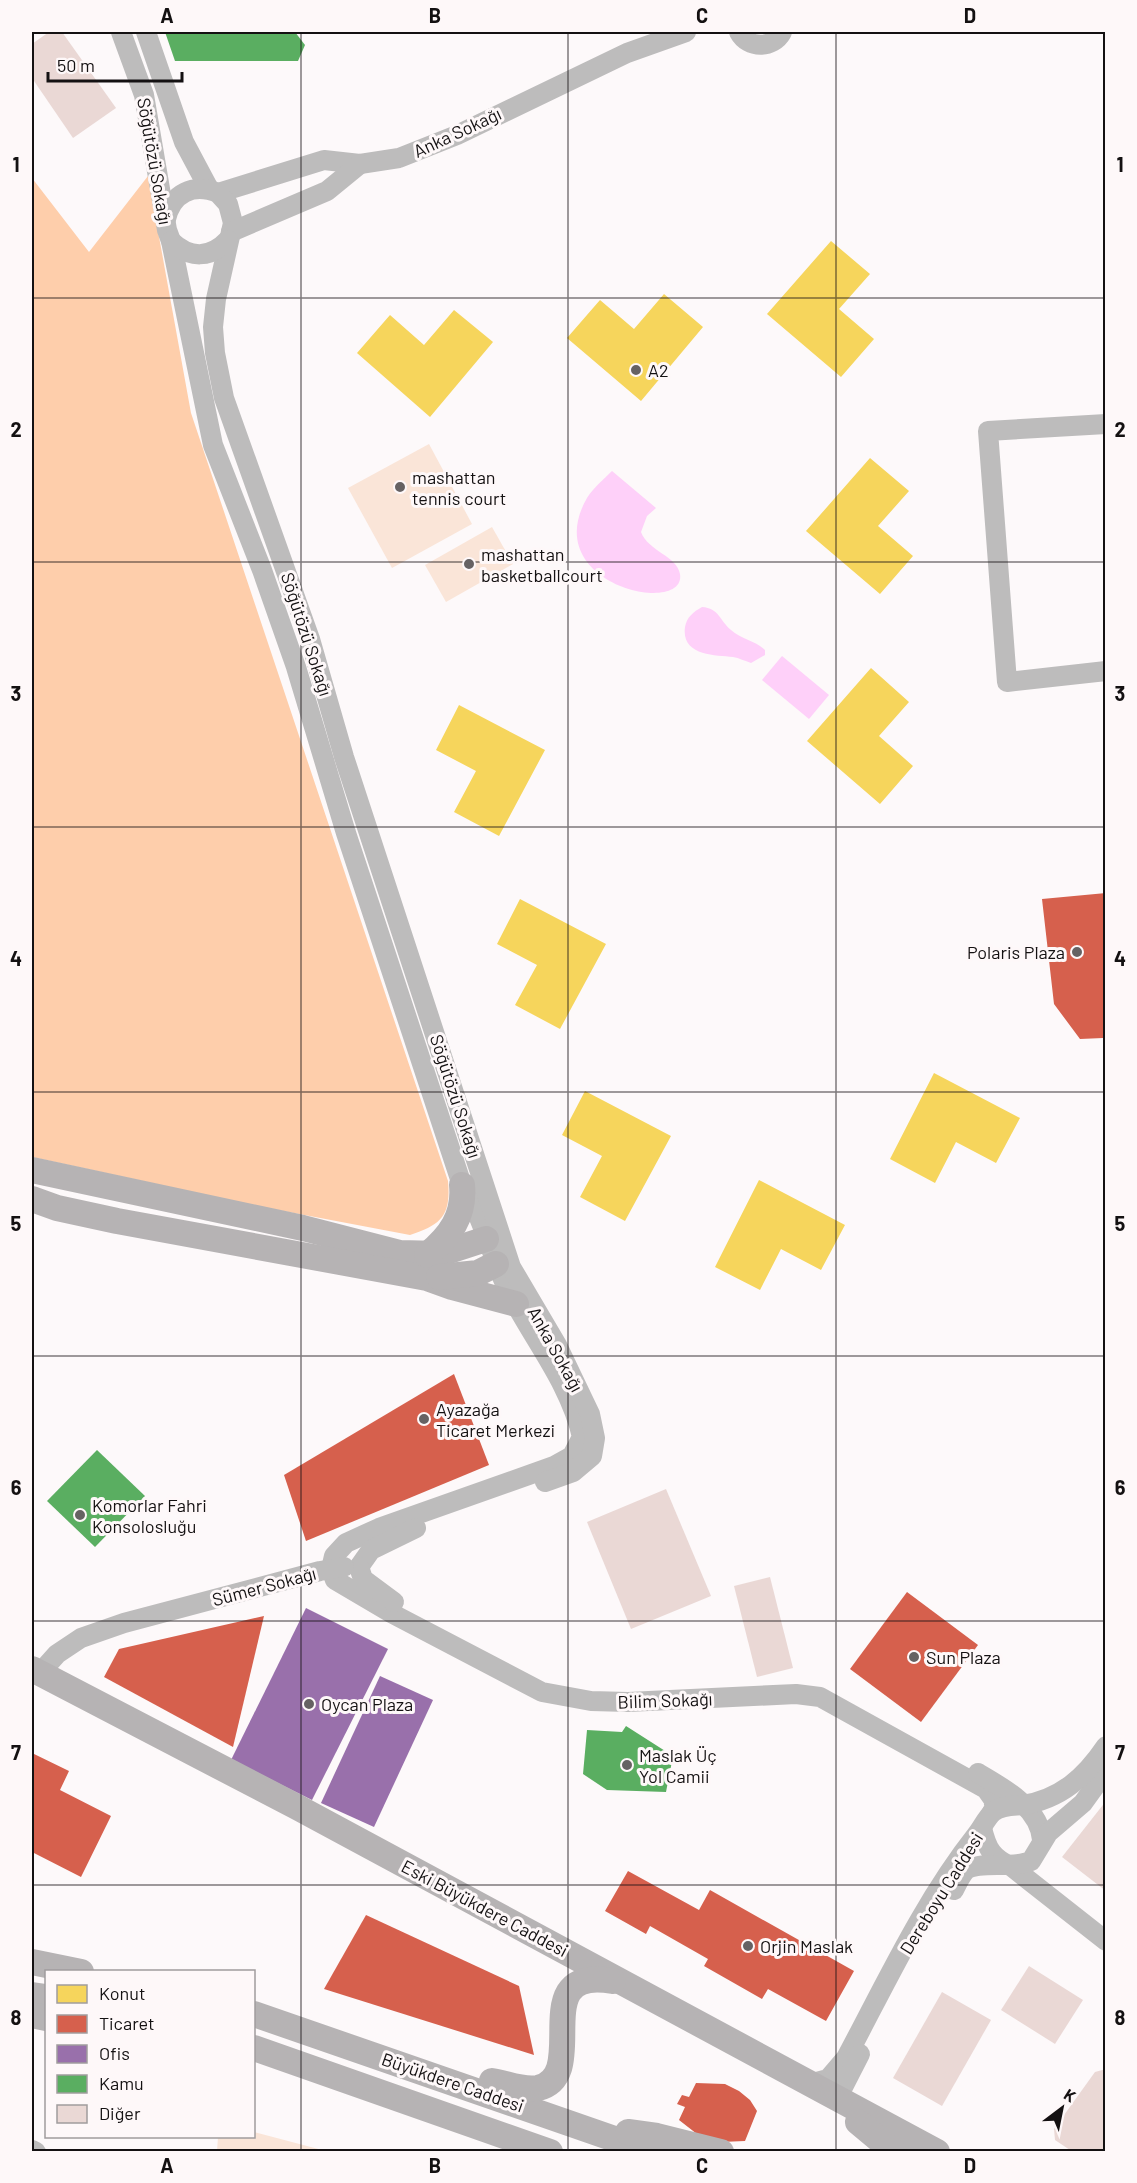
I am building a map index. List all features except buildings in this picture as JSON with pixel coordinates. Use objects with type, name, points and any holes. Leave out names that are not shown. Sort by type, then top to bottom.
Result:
[{"type":"main road","points":[[32,1170],[303,1228],[400,1252],[427,1267],[452,1287],[516,1304]]},
{"type":"main road","points":[[427,1267],[458,1218],[462,1208],[462,1185]]},
{"type":"main road","points":[[32,1199],[57,1208]]},
{"type":"main road","points":[[32,1208],[57,1208],[427,1267],[453,1251],[496,1250]]},
{"type":"main road","name":"Eski Büyükdere Caddesi","points":[[36,1671],[297,1807],[937,2151]]},
{"type":"main road","points":[[32,1962],[76,1970]]},
{"type":"main road","points":[[452,2081],[469,2079],[537,2088],[547,2084],[556,2074],[561,2060],[563,2013],[572,1988],[580,1980],[593,1977],[622,1982]]},
{"type":"main road","name":"Büyükdere Caddesi","points":[[255,2014],[652,2151]]},
{"type":"main road","name":"Büyükdere Caddesi","points":[[255,2048],[550,2151]]},
{"type":"main road","points":[[813,2083],[825,2099],[894,2151]]},
{"type":"main road","points":[[586,2128],[657,2136],[721,2151]]},
{"type":"street","name":"Söğütözü Sokağı","points":[[121,32],[144,95],[166,219],[213,445],[262,570],[292,656],[346,832],[462,1185],[496,1250]]},
{"type":"street","name":"Söğütözü Sokağı","points":[[146,32],[184,142],[214,191],[232,213],[230,236],[216,299],[213,327],[214,353],[224,398],[310,639],[344,757],[496,1250]]},
{"type":"street","name":"Anka Sokağı","points":[[214,191],[324,160],[360,164],[399,158],[457,135],[627,53],[686,32]]},
{"type":"street","points":[[739,32],[745,39],[759,45],[774,42],[782,32]]},
{"type":"street","points":[[171,240],[189,254],[211,253],[230,236],[327,191],[360,164]]},
{"type":"street","points":[[166,219],[173,200],[181,194],[189,190],[214,191]]},
{"type":"street","points":[[1106,424],[988,431],[1007,682],[1106,671]]},
{"type":"street","name":"Anka Sokağı","points":[[496,1250],[516,1304],[575,1413],[585,1452]]},
{"type":"street","name":"Anka Sokağı","points":[[496,1250],[511,1267],[557,1345],[590,1414],[595,1438],[585,1452]]},
{"type":"street","points":[[332,1569],[359,1567],[371,1550],[404,1532],[573,1472],[585,1452]]},
{"type":"street","name":"Sümer Sokağı","points":[[36,1671],[81,1638],[124,1623],[332,1569],[334,1556],[346,1543],[379,1528],[554,1466],[585,1452]]},
{"type":"street","name":"Bilim Sokağı","points":[[359,1567],[363,1579],[386,1597],[546,1680],[579,1688],[630,1691],[815,1686],[1004,1788],[1022,1805]]},
{"type":"street","name":"Bilim Sokağı","points":[[332,1569],[335,1580],[341,1586],[542,1692],[582,1700],[628,1702],[796,1694],[820,1697],[986,1789],[993,1799],[995,1808],[987,1820]]},
{"type":"street","name":"Dereboyu Caddesi","points":[[813,2083],[828,2079],[846,2058],[933,1900],[960,1855],[987,1820],[1012,1804],[1022,1805],[1045,1800],[1077,1782],[1106,1746]]},
{"type":"street","points":[[1012,1867],[1031,1861],[1042,1840],[1083,1803],[1106,1771]]},
{"type":"street","points":[[1022,1805],[1036,1819],[1041,1829],[1042,1840]]},
{"type":"street","points":[[987,1820],[991,1853],[1106,1941]]},
{"type":"street","name":"Dereboyu Caddesi","points":[[838,2097],[965,1871],[973,1867],[1012,1867]]},
{"type":"street","points":[[32,2150],[36,2151]]},
{"type":"shaded area","points":[[148,176],[191,413],[448,1181],[448,1202],[442,1217],[430,1227],[410,1235],[257,1206],[32,1157],[32,178],[89,252]]},
{"type":"shaded area","points":[[429,444],[472,524],[392,568],[348,488]]},
{"type":"shaded area","points":[[612,471],[656,508],[647,516],[641,532],[650,544],[678,568],[680,574],[676,587],[661,592],[640,592],[617,585],[596,572],[581,553],[577,528],[587,498]]},
{"type":"shaded area","name":"mashattan basketballcourt","points":[[492,527],[513,564],[446,602],[425,565]]},
{"type":"shaded area","points":[[702,607],[712,610],[735,633],[765,650],[765,655],[751,663],[735,657],[709,654],[694,649],[685,637],[685,627],[691,615]]},
{"type":"shaded area","points":[[782,656],[829,695],[809,719],[762,680]]},
{"type":"shaded area","points":[[255,2132],[326,2151],[217,2151],[218,2138],[255,2138]]},
{"type":"place","name":"A2","points":[[636,370]]},
{"type":"place","name":"mashattan tennis court","points":[[400,487]]},
{"type":"place","name":"mashattan basketballcourt","points":[[469,564]]},
{"type":"place","name":"Polaris Plaza","points":[[1077,952]]},
{"type":"place","name":"Ayazağa Ticaret Merkezi","points":[[424,1419]]},
{"type":"place","name":"Komorlar Fahri Konsolosluğu","points":[[80,1515]]},
{"type":"place","name":"Sun Plaza","points":[[914,1657]]},
{"type":"place","name":"Oycan Plaza","points":[[309,1704]]},
{"type":"place","name":"Maslak Üç Yol Camii","points":[[627,1765]]},
{"type":"place","name":"Orjin Maslak","points":[[748,1946]]}]
